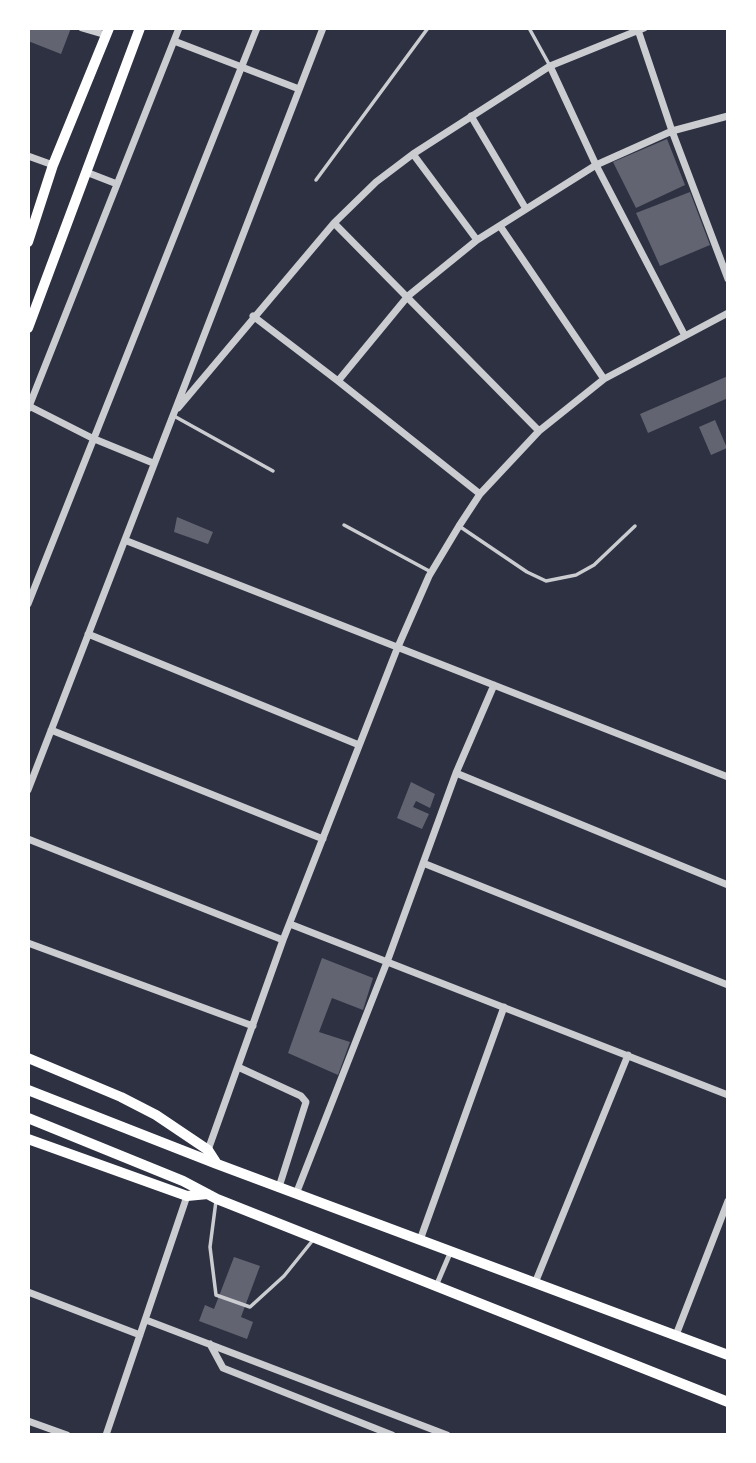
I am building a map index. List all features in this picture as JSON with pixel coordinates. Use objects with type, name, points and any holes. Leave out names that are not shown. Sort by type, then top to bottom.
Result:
[{"type":"main road","points":[[28,328],[140,28]]},
{"type":"main road","points":[[28,242],[53,165],[107,32]]},
{"type":"main road","points":[[28,1058],[121,1097],[166,1121],[208,1150],[217,1164]]},
{"type":"main road","points":[[28,1090],[296,1194],[728,1355]]},
{"type":"main road","points":[[28,1118],[212,1197],[728,1402]]},
{"type":"main road","points":[[28,1139],[187,1196],[212,1197]]},
{"type":"street","points":[[82,28],[107,32]]},
{"type":"street","points":[[153,463],[29,408],[179,28]]},
{"type":"street","points":[[28,604],[257,28]]},
{"type":"street","points":[[28,790],[127,541],[153,463],[323,28]]},
{"type":"street","points":[[172,415],[334,223],[376,182],[413,154],[550,66],[641,29],[672,131],[728,279]]},
{"type":"street","points":[[174,41],[299,89]]},
{"type":"street","points":[[550,66],[596,165],[684,334]]},
{"type":"street","points":[[471,116],[526,209]]},
{"type":"street","points":[[338,381],[408,296],[477,240],[596,165],[672,131],[728,116]]},
{"type":"street","points":[[413,154],[477,240]]},
{"type":"street","points":[[28,156],[53,165]]},
{"type":"street","points":[[86,172],[117,184]]},
{"type":"street","points":[[334,223],[539,431]]},
{"type":"street","points":[[499,226],[604,379]]},
{"type":"street","points":[[208,1150],[283,940],[397,649],[431,572],[459,526],[480,494],[539,431],[604,379],[684,334],[728,313]]},
{"type":"street","points":[[253,316],[480,494]]},
{"type":"street","points":[[127,541],[728,777]]},
{"type":"street","points":[[88,634],[359,745]]},
{"type":"street","points":[[296,1194],[387,962],[456,773],[494,685]]},
{"type":"street","points":[[51,730],[323,839]]},
{"type":"street","points":[[456,773],[728,885]]},
{"type":"street","points":[[28,839],[283,940]]},
{"type":"street","points":[[423,863],[728,985]]},
{"type":"street","points":[[290,924],[728,1095]]},
{"type":"street","points":[[28,943],[253,1026]]},
{"type":"street","points":[[420,1240],[504,1006]]},
{"type":"street","points":[[535,1283],[628,1055]]},
{"type":"street","points":[[238,1067],[301,1096],[306,1102],[279,1187]]},
{"type":"street","points":[[106,1435],[187,1196]]},
{"type":"street","points":[[676,1335],[728,1201]]},
{"type":"street","points":[[436,1286],[451,1251]]},
{"type":"street","points":[[28,1292],[140,1335]]},
{"type":"street","points":[[146,1320],[447,1435]]},
{"type":"street","points":[[210,1345],[223,1368],[392,1435]]},
{"type":"street","points":[[28,1421],[66,1435]]},
{"type":"lane","points":[[316,180],[428,28]]},
{"type":"lane","points":[[529,28],[550,66]]},
{"type":"lane","points":[[172,415],[273,471]]},
{"type":"lane","points":[[344,525],[431,572]]},
{"type":"lane","points":[[459,526],[527,572],[546,581],[576,575],[594,565],[635,526]]},
{"type":"lane","points":[[212,1197],[210,1247],[216,1295],[250,1307],[284,1276],[314,1238]]},
{"type":"building","points":[[28,28],[71,28],[61,54],[28,41]]},
{"type":"building","points":[[667,139],[685,185],[636,208],[613,162]]},
{"type":"building","points":[[690,192],[710,245],[660,266],[636,213]]},
{"type":"building","points":[[728,376],[728,398],[648,433],[640,414]]},
{"type":"building","points":[[715,420],[727,448],[711,455],[699,427]]},
{"type":"building","points":[[177,517],[213,532],[208,544],[174,532]]},
{"type":"building","points":[[411,782],[435,794],[430,808],[416,801],[413,807],[429,814],[422,829],[397,818]]},
{"type":"building","points":[[322,958],[373,978],[363,1010],[332,998],[319,1032],[350,1042],[338,1075],[288,1053]]},
{"type":"building","points":[[234,1257],[260,1266],[241,1317],[253,1322],[247,1339],[199,1321],[205,1305],[214,1309]]}]
